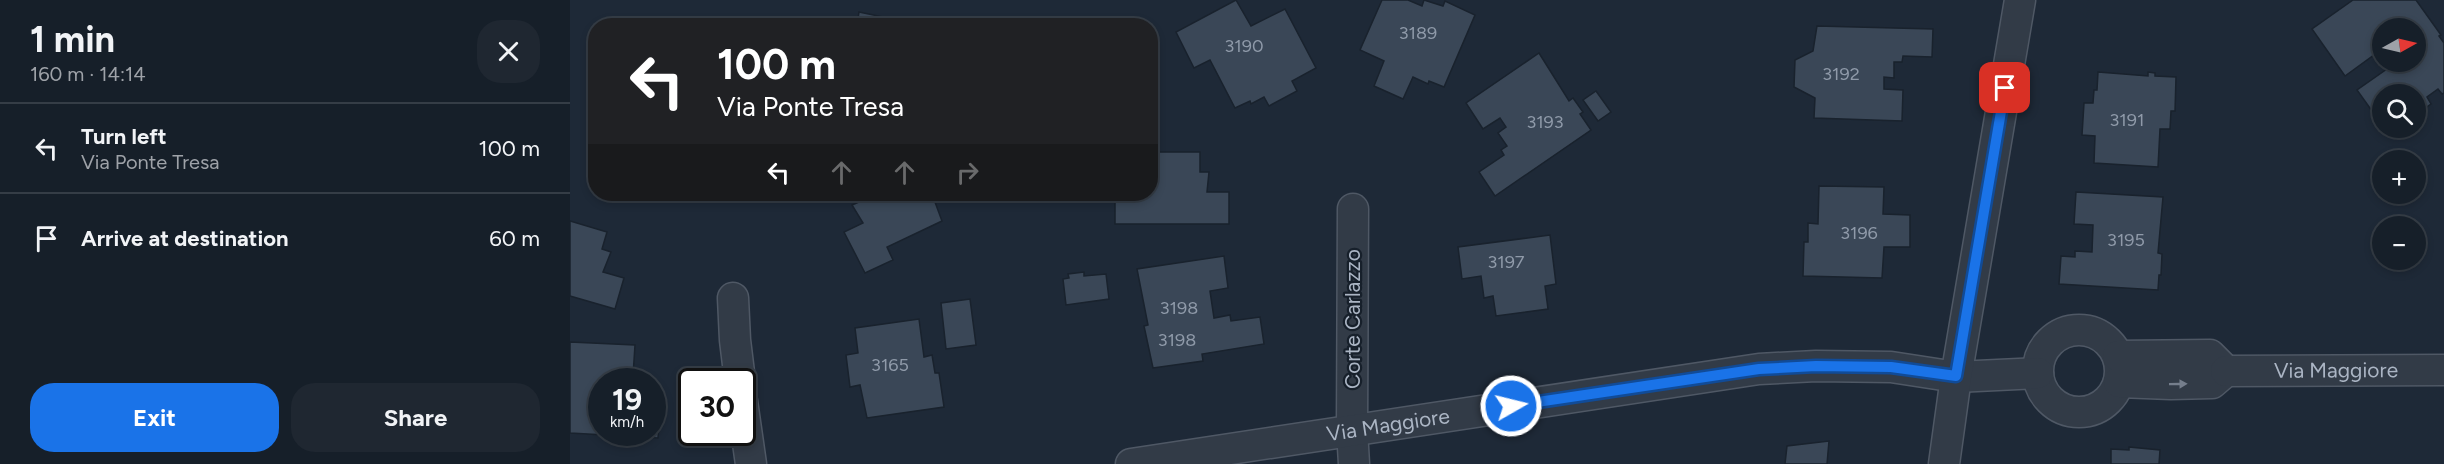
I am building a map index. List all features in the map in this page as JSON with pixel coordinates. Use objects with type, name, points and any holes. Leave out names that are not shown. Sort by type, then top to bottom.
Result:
[{"type":"street","points":[[1944,464],[1956,376],[2020,0]]},
{"type":"street","name":"Corte Carlazzo","points":[[1353,209],[1352,430],[1354,464]]},
{"type":"street","points":[[733,298],[738,368]]},
{"type":"street","points":[[2078,330],[2090,331],[2102,336],[2119,369],[2114,394],[2105,404],[2094,410],[2082,412],[2069,411],[2057,406],[2047,397],[2038,373],[2039,360],[2049,343],[2065,332],[2078,330]]},
{"type":"street","name":"Via Maggiore","points":[[1131,464],[1759,369],[1816,366],[1891,367],[1956,376],[2038,373]]},
{"type":"street","name":"Via Maggiore","points":[[2119,369],[2171,384],[2212,383],[2226,371],[2444,370]]},
{"type":"street","points":[[748,446],[751,464]]},
{"type":"building","points":[[1236,0],[1251,26],[1285,9],[1316,68],[1292,81],[1297,91],[1269,106],[1264,97],[1251,104],[1250,101],[1235,108],[1210,60],[1194,68],[1176,32]]},
{"type":"building","points":[[1382,0],[1408,0],[1422,6],[1424,0],[1443,6],[1445,1],[1475,15],[1444,87],[1429,81],[1428,84],[1413,77],[1403,99],[1374,86],[1384,61],[1360,50]]},
{"type":"building","points":[[2353,0],[2416,0],[2441,35],[2439,36],[2444,43],[2444,93],[2442,94],[2438,89],[2427,97],[2431,104],[2426,107],[2426,84],[2372,84],[2372,111],[2357,90],[2383,72],[2426,72],[2426,18],[2372,18],[2372,56],[2345,76],[2312,29]]},
{"type":"building","points":[[859,12],[883,17],[883,18],[858,18]]},
{"type":"building","points":[[1817,26],[1933,29],[1932,57],[1903,56],[1902,62],[1894,62],[1894,78],[1884,77],[1884,89],[1903,90],[1902,121],[1814,118],[1815,98],[1794,87],[1795,60],[1813,51]]},
{"type":"building","points":[[1539,53],[1569,101],[1573,98],[1583,112],[1580,114],[1591,130],[1495,196],[1479,172],[1504,155],[1501,150],[1507,146],[1498,133],[1506,127],[1500,118],[1483,129],[1466,103]]},
{"type":"building","points":[[2098,72],[2148,76],[2148,72],[2155,73],[2155,76],[2176,77],[2175,111],[2171,111],[2170,129],[2160,129],[2158,167],[2094,163],[2095,136],[2082,135],[2084,103],[2093,103],[2094,90],[2097,90]]},
{"type":"building","points":[[1596,91],[1611,112],[1598,121],[1583,100]]},
{"type":"building","points":[[1158,152],[1200,152],[1200,172],[1209,172],[1207,192],[1229,192],[1229,224],[1115,224],[1115,201],[1158,201]]},
{"type":"building","points":[[1819,186],[1884,187],[1883,214],[1910,215],[1910,247],[1884,247],[1882,278],[1803,276],[1804,242],[1808,242],[1808,223],[1818,224]]},
{"type":"building","points":[[2076,192],[2163,197],[2158,253],[2162,254],[2161,275],[2159,275],[2158,290],[2059,284],[2061,256],[2075,257],[2075,251],[2092,252],[2093,225],[2074,224]]},
{"type":"building","points":[[861,201],[935,201],[942,221],[887,247],[893,260],[865,273],[844,232],[863,223],[852,205]]},
{"type":"building","points":[[570,221],[607,232],[602,249],[611,252],[603,272],[624,278],[615,309],[570,296]]},
{"type":"building","points":[[1550,235],[1556,284],[1545,286],[1548,309],[1496,316],[1493,296],[1484,298],[1481,276],[1462,279],[1458,247]]},
{"type":"building","points":[[1224,256],[1228,288],[1210,291],[1214,318],[1230,315],[1231,321],[1260,317],[1264,344],[1202,354],[1203,361],[1153,368],[1144,326],[1148,325],[1137,269]]},
{"type":"building","points":[[1084,272],[1084,276],[1106,274],[1109,299],[1066,305],[1063,279],[1069,278],[1068,274]]},
{"type":"building","points":[[970,299],[976,345],[946,349],[941,303]]},
{"type":"building","points":[[919,319],[924,357],[932,355],[935,373],[939,373],[944,407],[867,418],[860,385],[850,387],[846,355],[858,353],[855,328]]},
{"type":"building","points":[[570,342],[635,345],[634,368],[588,368],[588,434],[570,433]]},
{"type":"building","points":[[1829,441],[1827,464],[1785,464],[1787,446]]},
{"type":"building","points":[[2129,447],[2160,450],[2159,464],[2111,464],[2111,449],[2129,450]]},
{"type":"route","points":[[1511,406],[1759,369],[1816,366],[1891,367],[1956,376],[2005,88]]}]
